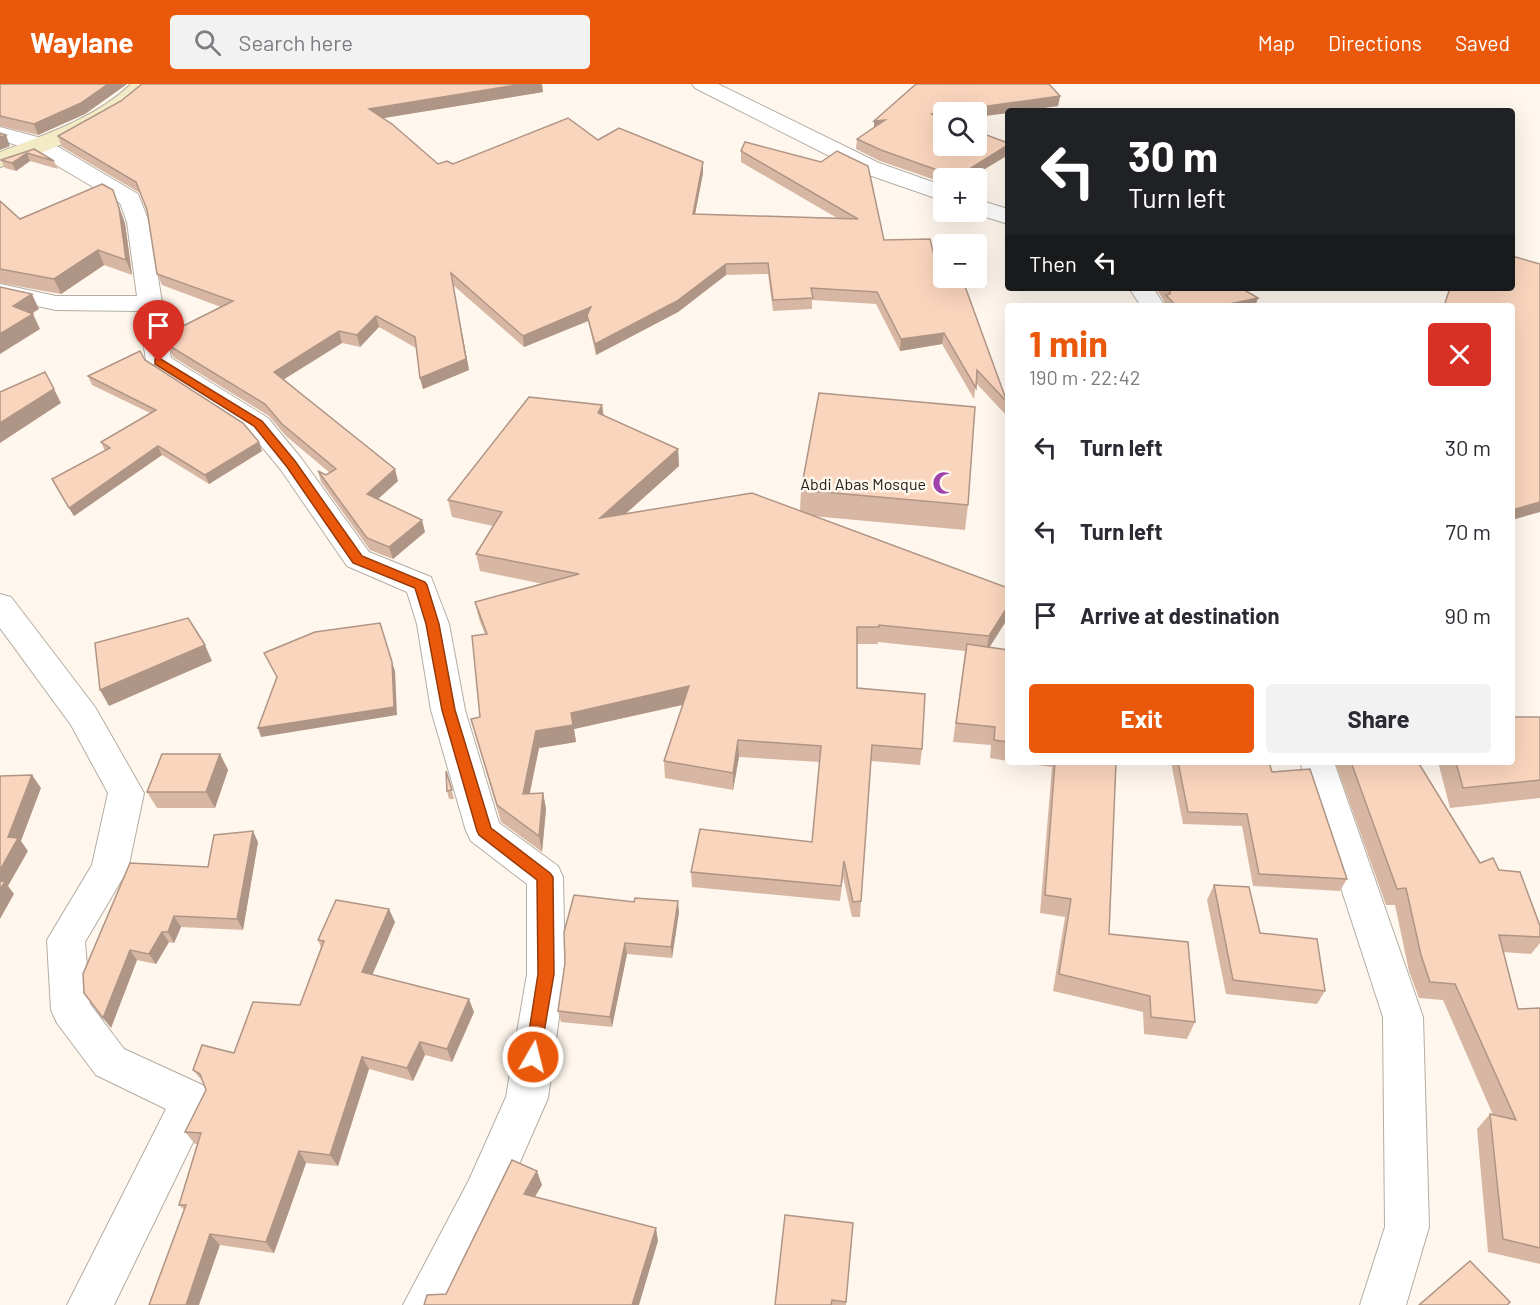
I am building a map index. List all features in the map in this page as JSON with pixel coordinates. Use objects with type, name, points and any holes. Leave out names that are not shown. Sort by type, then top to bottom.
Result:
[{"type":"main road","points":[[0,159],[108,111],[128,100],[142,84]]},
{"type":"street","points":[[702,84],[870,168],[933,190]]},
{"type":"street","points":[[0,133],[38,144],[130,199],[138,222],[159,362],[258,424],[291,464],[358,560],[420,585],[433,624],[448,710],[484,831],[545,877],[546,974],[527,1098],[484,1195],[426,1305]]},
{"type":"street","points":[[987,210],[1005,216]]},
{"type":"street","points":[[0,291],[56,303],[150,304]]},
{"type":"street","points":[[0,605],[83,716],[126,794],[110,869],[66,940],[71,1010],[110,1062],[192,1101],[90,1305]]},
{"type":"street","points":[[1318,765],[1402,1017],[1407,1227],[1383,1305]]},
{"type":"building","points":[[0,84],[108,84],[81,103],[34,124],[0,116]]},
{"type":"building","points":[[142,84],[523,84],[369,109],[392,124],[438,164],[447,161],[453,164],[568,118],[598,140],[619,128],[703,162],[693,214],[858,219],[741,151],[745,142],[821,162],[837,151],[868,166],[884,240],[930,239],[933,252],[933,288],[966,288],[1005,400],[977,370],[976,388],[944,333],[901,339],[877,292],[811,288],[813,298],[773,300],[768,263],[726,264],[677,301],[595,344],[587,315],[591,307],[523,336],[451,273],[466,359],[420,378],[415,337],[376,316],[357,335],[339,331],[274,372],[395,469],[367,494],[422,520],[389,547],[367,538],[318,471],[326,475],[336,469],[282,424],[265,404],[168,345],[167,334],[233,301],[157,274],[147,210],[136,182],[58,136],[121,101]]},
{"type":"building","points":[[916,84],[1049,84],[1060,96],[987,106],[987,102],[933,102],[933,114],[931,114],[933,115],[933,156],[987,156],[987,135],[1005,142],[1005,147],[971,168],[933,168],[857,139],[885,120],[874,121]]},
{"type":"building","points":[[34,149],[54,161],[27,153],[12,163],[1,160]]},
{"type":"building","points":[[102,184],[113,190],[119,208],[126,260],[98,250],[54,279],[0,269],[0,201],[20,219]]},
{"type":"building","points":[[1515,257],[1540,264],[1540,502],[1515,509],[1515,303],[1445,303],[1449,291],[1515,291]]},
{"type":"building","points":[[0,287],[32,294],[13,306],[33,314],[0,334]]},
{"type":"building","points":[[1170,291],[1246,291],[1258,298],[1234,303],[1173,303],[1166,295],[1170,294]]},
{"type":"building","points":[[140,351],[145,360],[243,423],[259,442],[205,475],[158,446],[69,508],[52,479],[110,448],[101,442],[156,410],[88,376]]},
{"type":"building","points":[[45,372],[54,389],[0,423],[0,392]]},
{"type":"building","points":[[819,393],[975,407],[968,505],[801,490]]},
{"type":"building","points":[[529,397],[602,405],[598,413],[678,449],[600,518],[752,493],[1005,587],[1005,611],[989,636],[879,625],[879,627],[857,627],[857,688],[925,694],[922,749],[872,745],[861,901],[853,902],[844,861],[841,886],[691,872],[700,829],[812,842],[821,746],[738,740],[733,773],[664,761],[689,686],[571,713],[573,725],[536,731],[523,794],[543,793],[539,836],[497,805],[471,719],[480,717],[472,636],[487,634],[475,602],[579,574],[476,554],[502,512],[448,500]]},
{"type":"building","points":[[188,618],[205,645],[100,690],[95,643]]},
{"type":"building","points":[[380,623],[392,662],[394,707],[258,728],[277,677],[264,653],[315,632]]},
{"type":"building","points":[[967,644],[1005,650],[1005,742],[994,740],[995,727],[956,723]]},
{"type":"building","points":[[1515,717],[1540,717],[1540,780],[1463,788],[1457,765],[1515,765]]},
{"type":"building","points":[[162,754],[220,754],[206,792],[147,792]]},
{"type":"building","points":[[1055,765],[1116,765],[1109,934],[1188,942],[1195,1022],[1151,1017],[1150,996],[1059,974],[1071,899],[1045,895]]},
{"type":"building","points":[[1179,765],[1270,765],[1272,772],[1310,769],[1347,879],[1259,874],[1247,814],[1188,812]]},
{"type":"building","points":[[1352,765],[1420,765],[1480,863],[1493,858],[1499,870],[1520,872],[1540,926],[1540,937],[1499,935],[1518,1009],[1540,1008],[1540,1248],[1503,1239],[1490,1114],[1516,1120],[1455,984],[1430,982],[1421,955],[1406,888],[1397,889]]},
{"type":"building","points":[[446,771],[452,790],[447,791]]},
{"type":"building","points":[[32,775],[8,837],[18,838],[0,870],[0,776]]},
{"type":"building","points":[[253,831],[237,919],[174,916],[168,932],[162,932],[149,954],[130,950],[103,1018],[84,993],[83,974],[130,863],[208,867],[214,835]]},
{"type":"building","points":[[1214,885],[1249,887],[1260,933],[1317,939],[1325,991],[1233,980]]},
{"type":"building","points":[[574,895],[634,902],[635,898],[678,901],[671,947],[625,943],[610,1017],[558,1011],[565,963],[564,932]]},
{"type":"building","points":[[336,900],[389,909],[362,972],[469,999],[447,1049],[420,1042],[407,1068],[362,1057],[330,1155],[299,1151],[266,1242],[210,1234],[186,1305],[149,1305],[186,1205],[179,1205],[201,1133],[185,1132],[206,1090],[200,1074],[193,1070],[202,1045],[234,1053],[253,1002],[300,1005],[324,941],[318,940]]},
{"type":"building","points":[[512,1160],[537,1171],[524,1194],[656,1228],[632,1305],[424,1305],[427,1295],[446,1294]]},
{"type":"building","points":[[785,1215],[853,1223],[846,1302],[832,1300],[831,1305],[775,1305]]},
{"type":"building","points":[[1470,1261],[1510,1302],[1507,1305],[1419,1305]]},
{"type":"place","name":"Abdi Abas Mosque","points":[[944,483]]},
{"type":"route","points":[[159,362],[258,424],[291,464],[358,560],[420,585],[433,624],[448,710],[484,831],[545,877],[546,974],[533,1057]]}]
